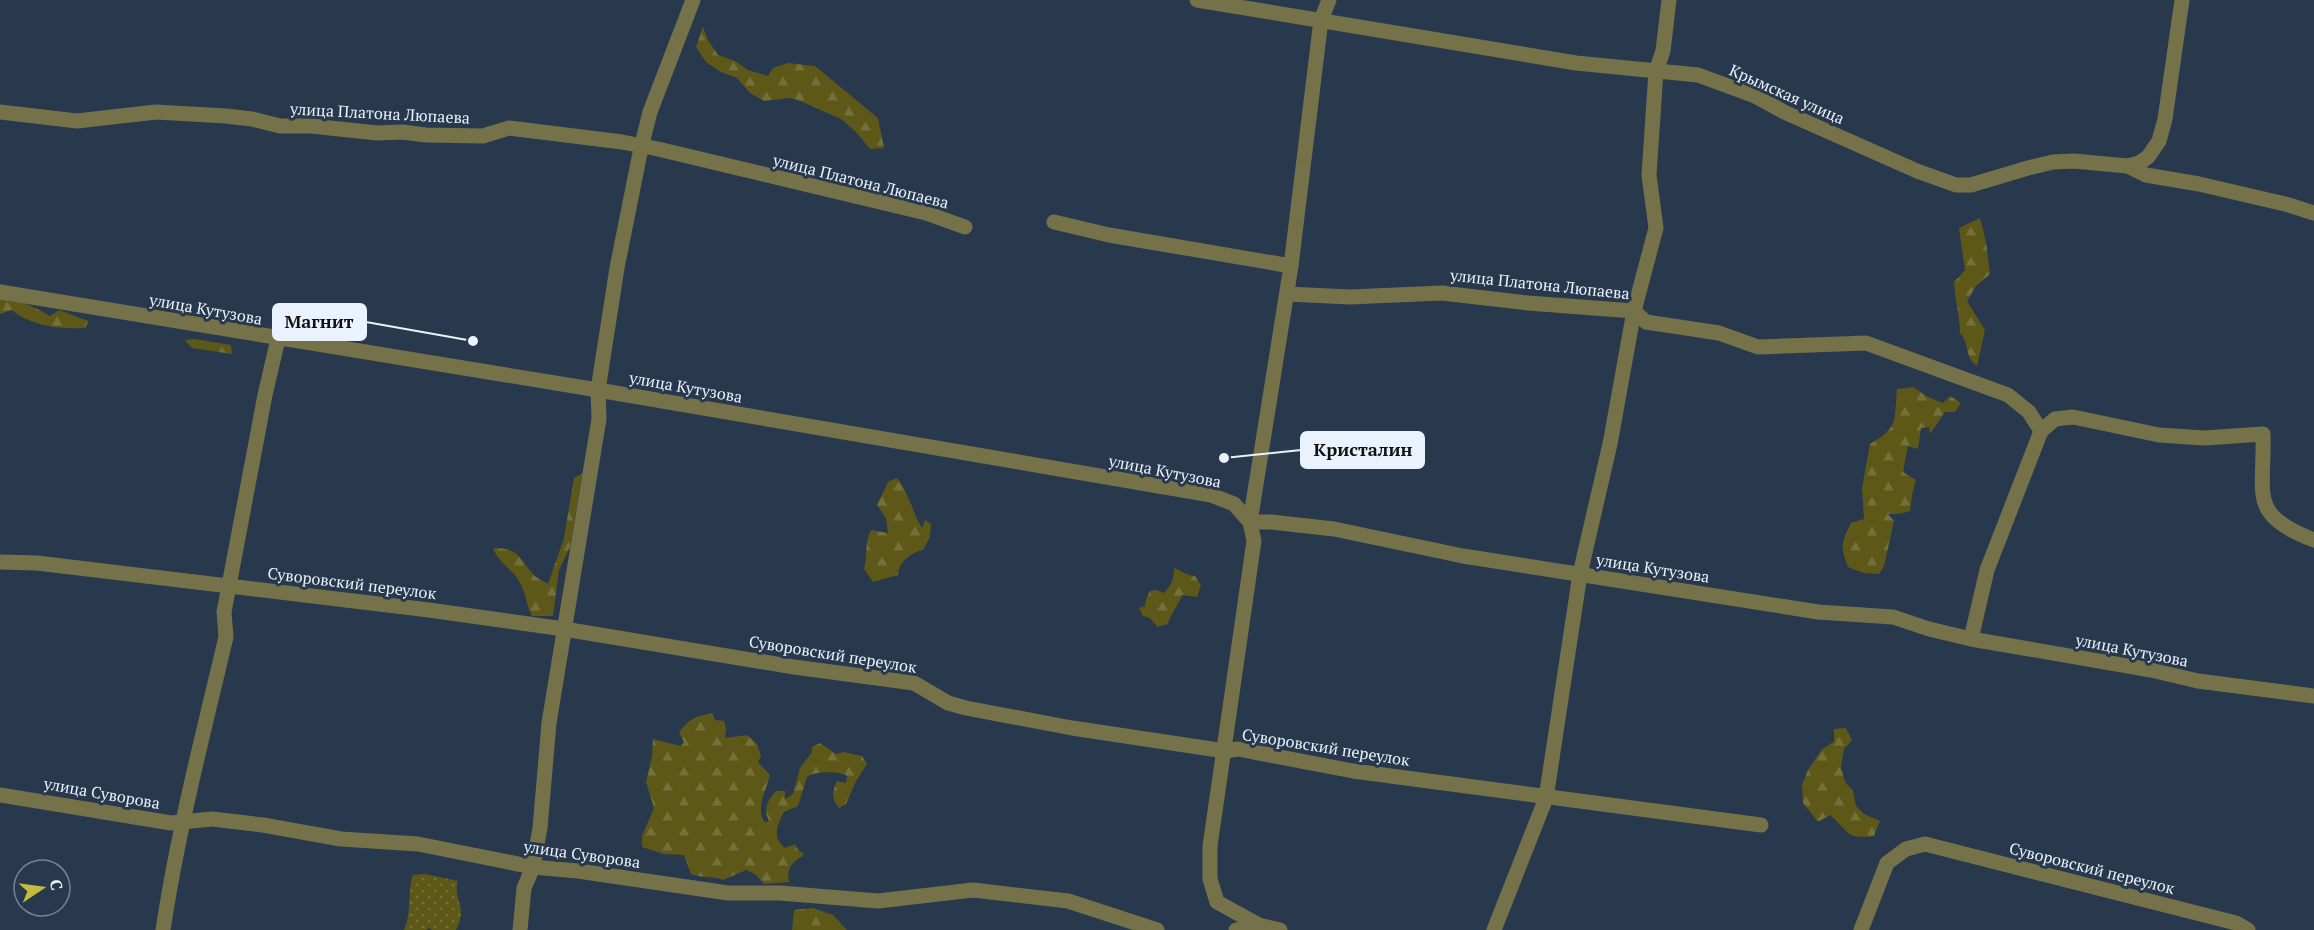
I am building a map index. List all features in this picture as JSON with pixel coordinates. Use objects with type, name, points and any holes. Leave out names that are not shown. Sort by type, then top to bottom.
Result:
[{"type":"street","points":[[520,930],[524,888],[533,867],[540,828],[549,723],[599,419],[598,390],[617,268],[650,112],[693,0]]},
{"type":"street","name":"Крымская улица","points":[[1197,0],[1576,63],[1698,75],[1755,96],[1804,121],[1917,171],[1956,185],[1971,185],[2053,162],[2074,161],[2128,166],[2146,175],[2199,184],[2314,213]]},
{"type":"street","points":[[1280,930],[1259,924],[1217,902],[1210,879],[1210,846],[1254,541],[1250,522],[1292,266],[1321,20],[1329,0]]},
{"type":"street","points":[[1494,930],[1546,798],[1580,574],[1610,444],[1634,311],[1656,228],[1649,176],[1656,71],[1663,51],[1669,0]]},
{"type":"street","points":[[2128,166],[2148,157],[2159,141],[2165,119],[2182,0]]},
{"type":"street","name":"улица Платона Люпаева","points":[[0,112],[77,121],[156,112],[252,118],[280,126],[311,126],[377,133],[402,132],[426,135],[483,136],[509,128],[622,142],[641,148],[658,149],[926,213],[965,227]]},
{"type":"street","points":[[1054,222],[1109,235],[1292,266]]},
{"type":"street","name":"улица Кутузова","points":[[0,292],[598,390],[1211,495],[1234,504],[1250,522],[1334,529],[1463,556],[1818,612],[1893,617],[1971,639],[2151,670],[2198,681],[2314,696]]},
{"type":"street","name":"улица Платона Люпаева","points":[[1287,294],[1350,297],[1442,293],[1528,303],[1634,311],[1646,322],[1719,333],[1758,346],[1866,343],[2008,395],[2029,412],[2041,431]]},
{"type":"street","points":[[163,930],[172,871],[226,636],[224,612],[265,394],[278,339]]},
{"type":"street","points":[[1971,639],[1987,570],[2041,431],[2055,419],[2073,417],[2159,435],[2204,438],[2263,434],[2263,500],[2268,512],[2278,522],[2314,540]]},
{"type":"street","name":"Суворовский переулок","points":[[0,562],[37,562],[429,610],[564,629],[794,667],[914,683],[948,703],[1072,728],[1225,752],[1238,749],[1353,771],[1761,825]]},
{"type":"street","name":"улица Суворова","points":[[0,795],[117,815],[184,823],[212,819],[263,825],[341,839],[418,844],[533,867],[578,871],[728,893],[780,892],[878,901],[973,890],[1068,901],[1157,930]]},
{"type":"street","name":"Суворовский переулок","points":[[1861,930],[1887,862],[1905,849],[1925,844],[2236,923],[2248,930]]},
{"type":"street","points":[[1236,930],[1259,924]]},
{"type":"green space","points":[[703,27],[718,55],[735,61],[748,70],[768,76],[773,68],[788,63],[815,66],[878,118],[884,148],[870,149],[841,119],[798,100],[789,98],[764,101],[750,93],[737,78],[721,72],[706,62],[696,47]]},
{"type":"green space","points":[[1980,218],[1990,274],[1976,286],[1967,301],[1985,330],[1977,366],[1970,359],[1960,333],[1954,282],[1965,270],[1959,228]]},
{"type":"green space","points":[[0,297],[19,301],[50,316],[59,310],[88,321],[86,328],[47,326],[20,316],[12,310],[0,314]]},
{"type":"green space","points":[[194,339],[231,345],[232,354],[192,348],[185,340]]},
{"type":"green space","points":[[1913,387],[1943,403],[1950,396],[1961,403],[1955,412],[1945,412],[1930,434],[1929,427],[1921,428],[1918,449],[1908,446],[1903,472],[1916,480],[1910,511],[1888,514],[1894,521],[1884,566],[1879,574],[1864,573],[1848,567],[1843,549],[1844,540],[1851,523],[1864,519],[1862,488],[1870,444],[1886,433],[1893,422],[1897,389]]},
{"type":"green space","points":[[582,474],[570,547],[559,570],[553,616],[532,616],[520,583],[498,558],[493,548],[513,551],[534,575],[548,584],[564,538],[574,478]]},
{"type":"green space","points":[[897,478],[922,528],[925,520],[931,524],[930,537],[923,550],[914,553],[903,562],[898,575],[873,582],[864,569],[868,539],[871,530],[888,533],[886,518],[877,505],[888,482]]},
{"type":"green space","points":[[1174,568],[1195,576],[1201,585],[1197,597],[1182,595],[1168,624],[1157,627],[1150,618],[1143,616],[1139,608],[1145,606],[1150,591],[1156,590],[1164,593],[1167,590],[1172,582]]},
{"type":"green space","points":[[712,713],[715,720],[724,721],[725,738],[747,735],[757,744],[761,756],[758,762],[770,775],[761,804],[764,822],[769,821],[766,813],[767,805],[776,791],[785,791],[785,799],[793,794],[800,768],[812,752],[812,747],[820,743],[836,754],[844,752],[862,756],[867,764],[856,781],[846,804],[839,808],[833,795],[834,789],[837,781],[846,783],[847,776],[827,772],[807,777],[798,806],[784,812],[777,831],[778,840],[785,848],[795,844],[803,853],[803,856],[789,869],[789,882],[764,884],[755,874],[746,870],[723,880],[695,875],[691,874],[684,855],[663,854],[642,847],[642,836],[654,808],[646,782],[652,757],[653,739],[681,746],[684,742],[679,733],[686,724],[697,717]]},
{"type":"green space","points":[[1846,728],[1852,740],[1844,749],[1841,767],[1845,782],[1853,791],[1856,806],[1864,814],[1880,821],[1874,836],[1852,835],[1830,815],[1818,822],[1803,803],[1802,785],[1808,770],[1822,749],[1834,742],[1834,729]]},
{"type":"green space","points":[[425,874],[458,881],[457,893],[461,915],[456,930],[429,928],[404,930],[413,875]]},
{"type":"green space","points":[[813,908],[833,915],[847,930],[792,930],[794,910]]},
{"type":"place","name":"Магнит","points":[[473,341]]},
{"type":"place","name":"Кристалин","points":[[1224,458]]}]
